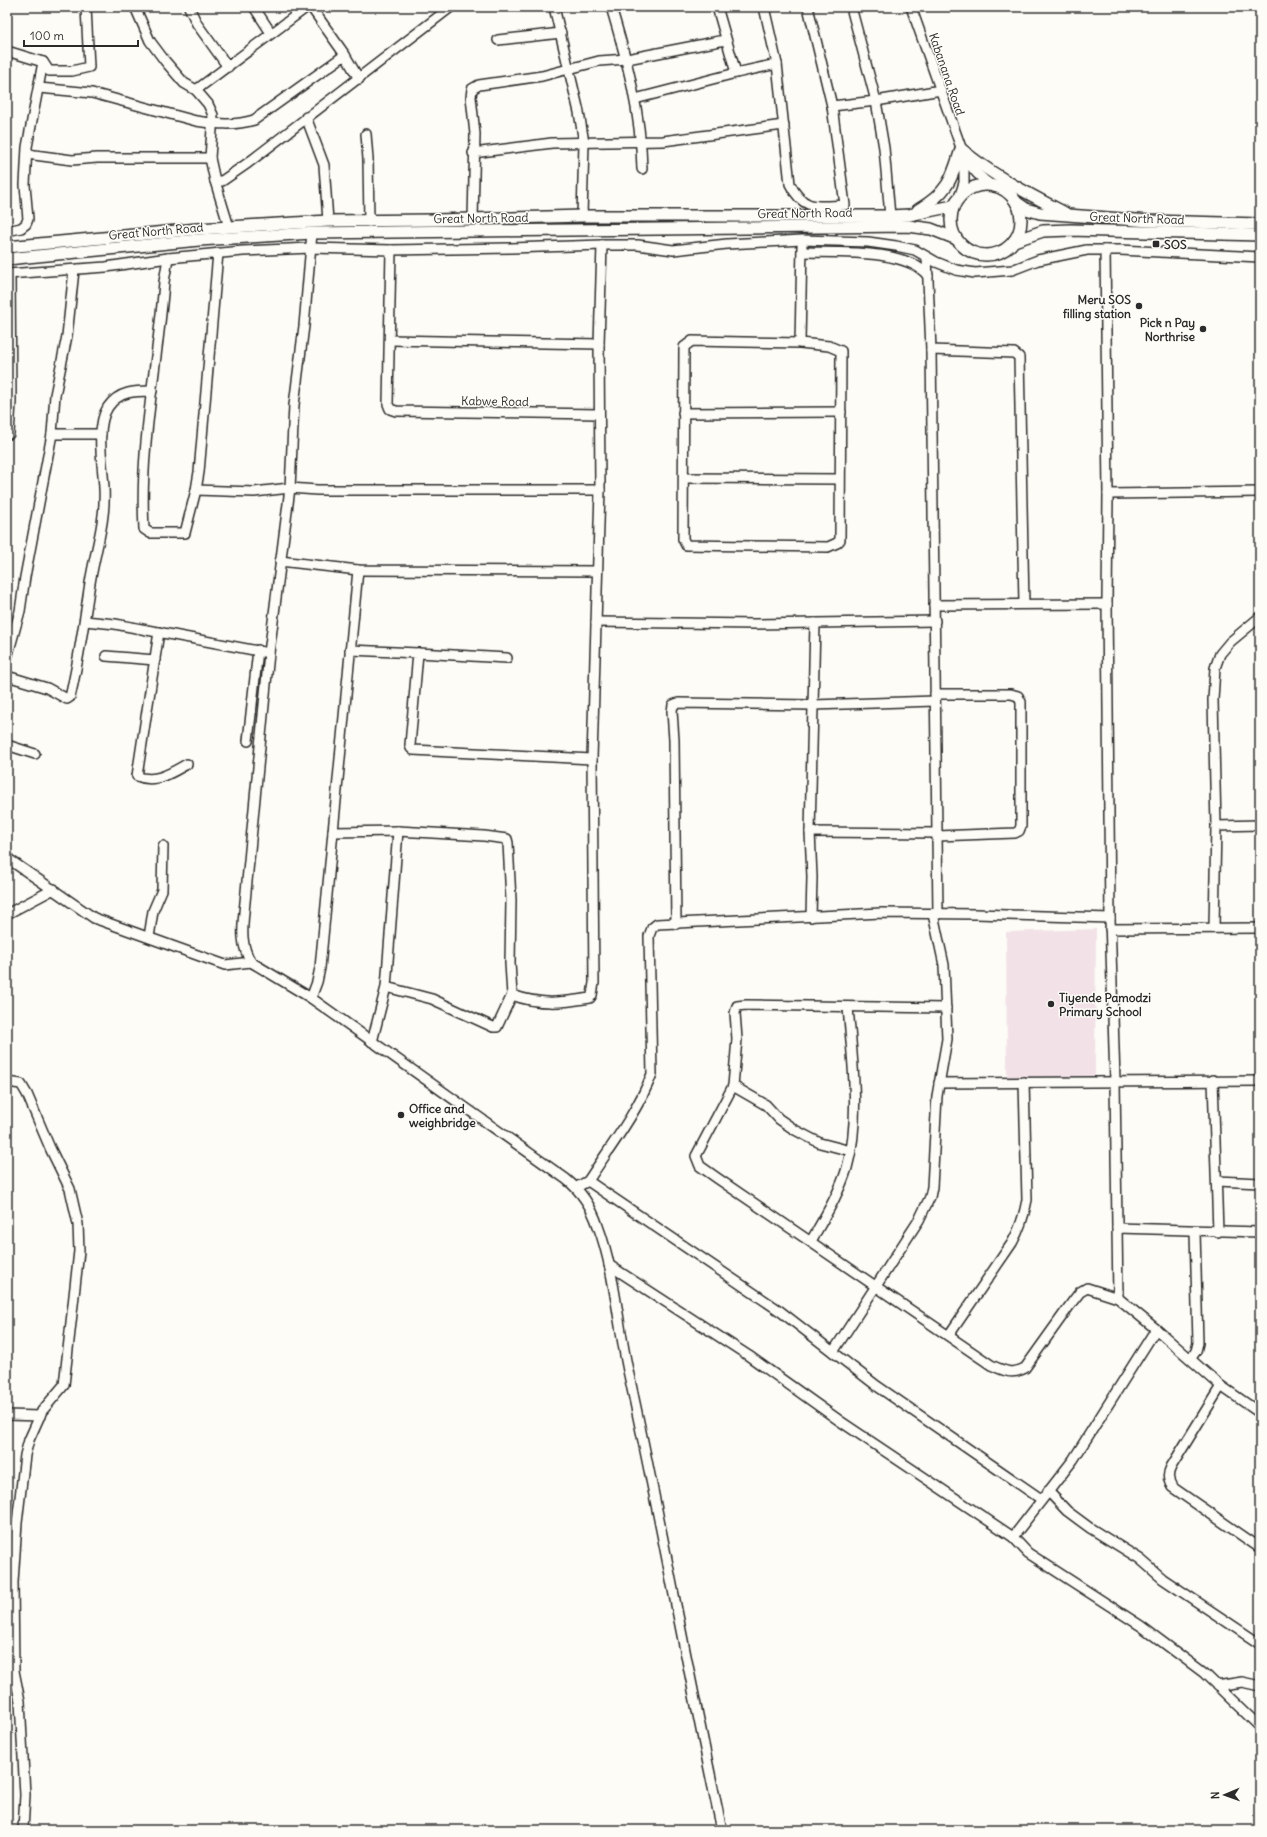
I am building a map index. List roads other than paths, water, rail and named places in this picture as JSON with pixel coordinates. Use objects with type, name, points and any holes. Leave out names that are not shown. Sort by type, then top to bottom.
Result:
[{"type":"main road","points":[[909,215],[935,200],[953,177],[962,152],[995,174],[1069,215]]},
{"type":"main road","points":[[976,187],[994,187],[1003,190],[1016,202],[1021,219],[1020,230],[1014,241],[1002,251],[986,255],[970,252],[958,242],[954,238],[950,219],[954,206],[960,195],[976,187]]},
{"type":"main road","name":"Great North Road","points":[[1016,202],[1026,208],[1040,213],[1150,221],[1260,224]]},
{"type":"main road","name":"Great North Road","points":[[8,245],[229,227],[328,221],[369,222],[582,216],[890,216],[909,215],[954,206]]},
{"type":"main road","name":"Great North Road","points":[[7,258],[199,240],[312,233],[901,226],[931,229],[954,238]]},
{"type":"main road","name":"Great North Road","points":[[1014,241],[1043,231],[1070,230],[1260,235]]},
{"type":"street","points":[[7,51],[42,62],[49,71],[72,71],[89,67],[86,7]]},
{"type":"street","points":[[135,7],[144,31],[165,61],[184,82],[196,90],[208,104],[213,115],[210,158],[214,181],[229,227]]},
{"type":"street","points":[[189,7],[197,24],[228,67]]},
{"type":"street","points":[[254,7],[271,33]]},
{"type":"street","points":[[196,90],[308,7]]},
{"type":"street","points":[[311,7],[345,55],[359,79]]},
{"type":"street","points":[[554,7],[579,112],[584,143],[582,216]]},
{"type":"street","points":[[611,7],[627,59],[635,99],[642,141],[642,169]]},
{"type":"street","points":[[717,7],[725,40],[736,73]]},
{"type":"street","points":[[764,7],[777,64],[790,184],[797,198],[804,203],[816,206],[845,205],[832,106],[808,7]]},
{"type":"street","points":[[851,7],[876,102],[884,148],[890,216]]},
{"type":"street","name":"Kabanana Road","points":[[911,7],[962,152]]},
{"type":"street","points":[[214,181],[222,182],[306,117],[359,79],[448,8]]},
{"type":"street","points":[[498,40],[561,32]]},
{"type":"street","points":[[473,219],[473,153],[475,134],[471,97],[472,89],[479,85],[542,76],[599,61],[627,59],[725,40]]},
{"type":"street","points":[[39,88],[92,93],[164,113],[212,124],[240,124],[254,120],[345,55]]},
{"type":"street","points":[[7,231],[21,228],[26,224],[28,219],[25,185],[27,154],[39,88],[42,62]]},
{"type":"street","points":[[635,99],[777,64]]},
{"type":"street","points":[[832,106],[876,102],[941,90]]},
{"type":"street","points":[[306,117],[324,165],[328,221]]},
{"type":"street","points":[[473,153],[552,143],[663,141],[784,125]]},
{"type":"street","points":[[366,134],[369,222]]},
{"type":"street","points":[[962,152],[971,169],[994,187]]},
{"type":"street","points":[[960,195],[965,170],[962,152]]},
{"type":"street","points":[[27,154],[72,160],[97,158],[210,158]]},
{"type":"street","points":[[312,233],[304,326],[294,405],[290,488],[269,653],[242,935],[245,952],[251,962],[311,998],[577,1187],[598,1225],[609,1265],[622,1346],[648,1462],[722,1830]]},
{"type":"street","points":[[800,343],[803,252],[802,240]]},
{"type":"street","points":[[9,434],[11,402],[8,274],[74,270],[218,253],[311,248],[391,250],[638,245],[673,250],[727,244],[802,240],[868,242],[915,250],[956,270],[975,273],[1012,270],[1038,260],[1065,254],[1105,250],[1260,257]]},
{"type":"street","points":[[512,995],[526,1000],[543,1003],[564,1002],[590,998],[592,995],[594,982],[592,759],[600,490],[599,344],[602,245]]},
{"type":"street","points":[[391,250],[390,340],[599,344]]},
{"type":"street","points":[[1105,250],[1108,494],[1107,604],[1110,929],[1115,1081],[1118,1298]]},
{"type":"street","points":[[803,252],[881,255],[909,263],[928,276]]},
{"type":"street","points":[[168,258],[146,441],[143,512],[145,530],[150,533],[185,533],[196,490],[208,376],[218,253]]},
{"type":"street","points":[[833,1352],[919,1220],[930,1197],[932,1187],[939,1083],[947,1039],[944,965],[936,914],[937,834],[935,621],[931,350],[927,257]]},
{"type":"street","points":[[7,658],[20,611],[27,563],[52,434],[55,395],[67,336],[74,270]]},
{"type":"street","name":"Kabwe Road","points":[[390,340],[388,404],[390,410],[404,412],[599,414]]},
{"type":"street","points":[[689,343],[800,343],[829,346],[841,351],[839,479],[840,540],[828,547],[686,545],[683,540],[684,347],[689,343]]},
{"type":"street","points":[[931,350],[1014,353],[1019,357],[1024,604]]},
{"type":"street","points":[[7,676],[47,688],[69,699],[85,621],[90,582],[105,510],[101,434],[108,407],[117,398],[131,391],[152,391]]},
{"type":"street","points":[[683,413],[841,412]]},
{"type":"street","points":[[52,434],[101,434]]},
{"type":"street","points":[[684,478],[839,479]]},
{"type":"street","points":[[196,490],[254,492],[290,488],[317,490],[600,490]]},
{"type":"street","points":[[1108,494],[1260,492]]},
{"type":"street","points":[[280,560],[358,570],[597,571]]},
{"type":"street","points":[[311,998],[318,982],[320,968],[358,570]]},
{"type":"street","points":[[934,605],[1107,604]]},
{"type":"street","points":[[1214,927],[1216,826],[1213,700],[1215,668],[1220,654],[1230,642],[1260,617]]},
{"type":"street","points":[[85,621],[159,632],[269,653]]},
{"type":"street","points":[[596,622],[815,623],[935,621]]},
{"type":"street","points":[[811,917],[812,877],[810,832],[815,623]]},
{"type":"street","points":[[159,632],[137,776],[142,778],[157,779],[187,764]]},
{"type":"street","points":[[248,740],[258,650]]},
{"type":"street","points":[[350,650],[507,658]]},
{"type":"street","points":[[418,653],[411,748],[592,759]]},
{"type":"street","points":[[106,656],[155,660]]},
{"type":"street","points":[[676,924],[674,740],[672,710],[674,706],[678,704],[813,705],[1011,694],[1018,696],[1021,702],[1021,826],[1019,831],[1015,833],[937,834],[810,832]]},
{"type":"street","points":[[250,717],[263,718]]},
{"type":"street","points":[[7,745],[35,754]]},
{"type":"street","points":[[1216,826],[1260,825]]},
{"type":"street","points":[[333,832],[398,831],[484,836],[506,839],[508,843],[511,900],[510,963],[512,995],[497,1027],[492,1027],[432,999],[386,987]]},
{"type":"street","points":[[372,1042],[386,987],[398,831]]},
{"type":"street","points":[[149,937],[153,911],[162,890],[163,846]]},
{"type":"street","points":[[7,858],[94,918],[225,965],[251,962]]},
{"type":"street","points":[[7,914],[54,889]]},
{"type":"street","points":[[577,1187],[588,1181],[635,1110],[645,1092],[652,1074],[649,936],[652,928],[657,924],[881,914],[976,914],[1110,918]]},
{"type":"street","points":[[1110,929],[1214,927],[1260,928]]},
{"type":"street","points":[[946,1008],[737,1006],[735,1013],[737,1039],[733,1086],[698,1151],[697,1161],[700,1166],[950,1335],[991,1365],[1006,1372],[1017,1372],[1025,1368],[1080,1292],[1086,1288],[1118,1298],[1221,1386],[1260,1413]]},
{"type":"street","points":[[811,1241],[839,1189],[847,1168],[851,1151],[854,1101],[853,1048],[848,1007]]},
{"type":"street","points":[[939,1083],[1213,1080],[1260,1081]]},
{"type":"street","points":[[1213,1080],[1218,1232]]},
{"type":"street","points":[[7,1082],[21,1084],[27,1094],[70,1189],[78,1224],[79,1251],[78,1274],[64,1385],[40,1416],[29,1440],[25,1455],[17,1523],[13,1582],[10,1671],[20,1700],[25,1795],[23,1830]]},
{"type":"street","points":[[950,1335],[1019,1232],[1026,1200],[1024,1082]]},
{"type":"street","points":[[733,1086],[766,1105],[779,1119],[795,1130],[820,1143],[851,1151]]},
{"type":"street","points":[[588,1181],[780,1311],[877,1386],[1041,1499]]},
{"type":"street","points":[[1217,1181],[1260,1183]]},
{"type":"street","points":[[1118,1228],[1195,1232],[1260,1232]]},
{"type":"street","points":[[1190,1358],[1196,1351],[1198,1343],[1195,1232]]},
{"type":"street","points":[[609,1265],[749,1356],[840,1421],[1013,1537],[1028,1553],[1141,1626],[1204,1673],[1260,1727]]},
{"type":"street","points":[[1013,1537],[1041,1499],[1073,1460],[1156,1329]]},
{"type":"street","points":[[1221,1386],[1171,1467],[1168,1474],[1169,1480],[1172,1487],[1260,1548]]},
{"type":"street","points":[[7,1415],[40,1416]]},
{"type":"street","points":[[1048,1491],[1067,1511],[1084,1524],[1140,1559],[1163,1579],[1260,1644]]},
{"type":"street","points":[[1217,1686],[1242,1682],[1260,1686]]},
{"type":"place","name":"SOS","points":[[1156,244]]},
{"type":"place","name":"Meru SOS filling station","points":[[1139,306]]},
{"type":"place","name":"Pick n Pay Northrise","points":[[1203,329]]},
{"type":"place","name":"Tiyende Pamodzi Primary School","points":[[1051,1004]]},
{"type":"place","name":"Office and weighbridge","points":[[401,1115]]}]
